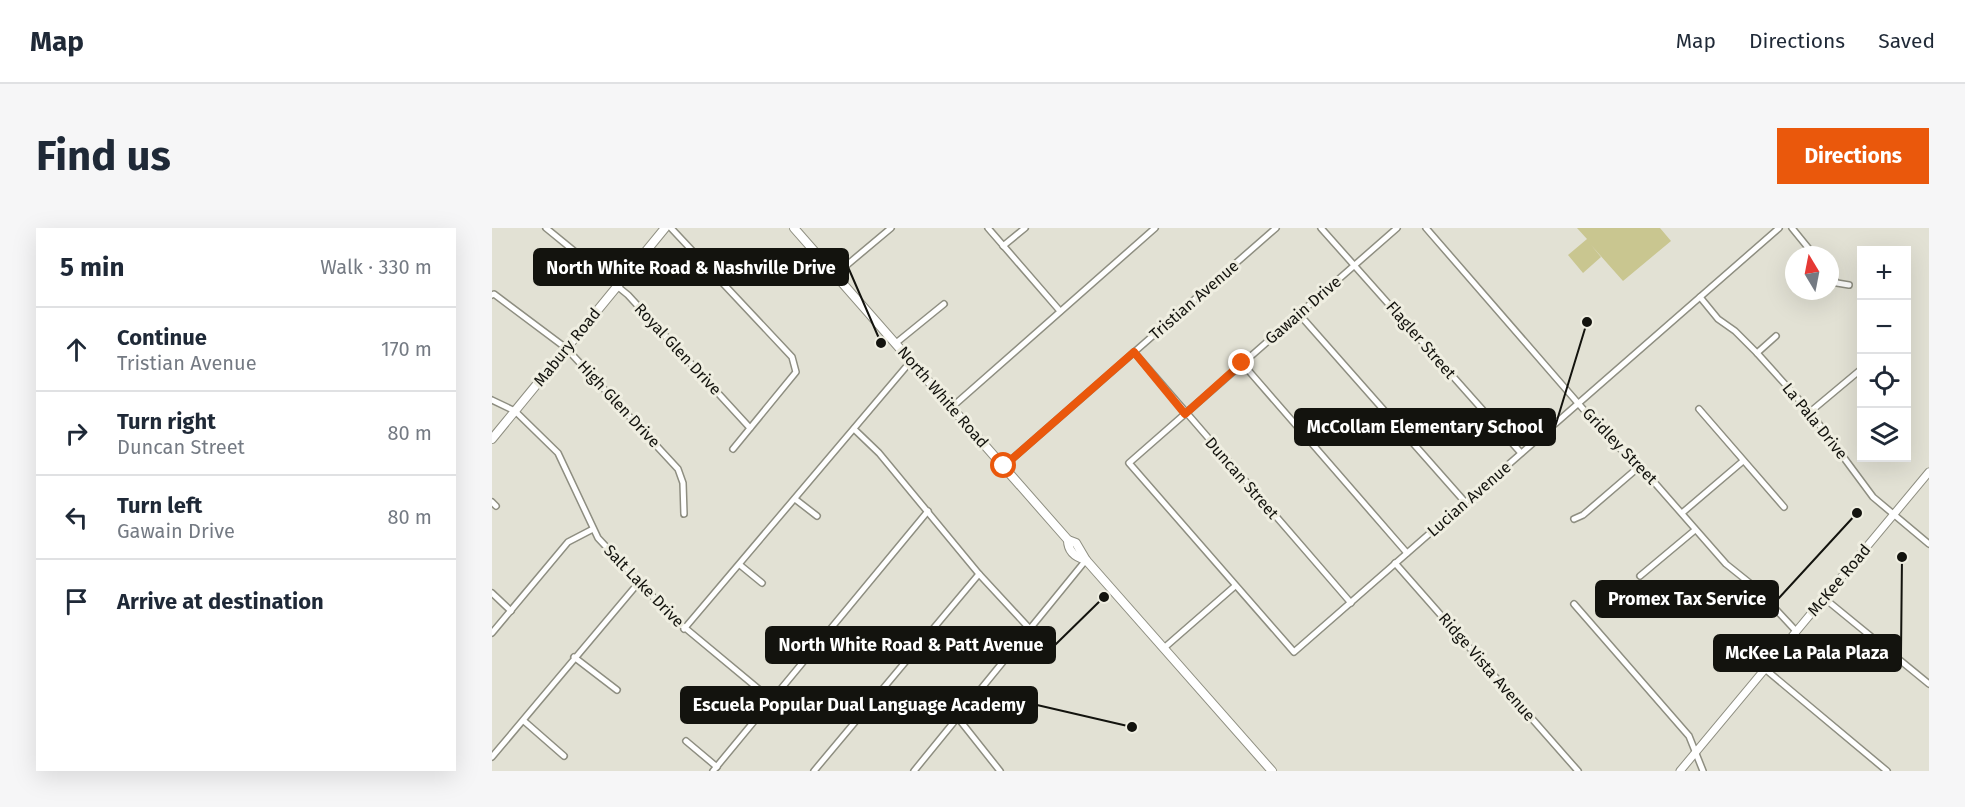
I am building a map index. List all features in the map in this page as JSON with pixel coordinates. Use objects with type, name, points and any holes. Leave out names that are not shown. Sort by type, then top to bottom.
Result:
[{"type":"main road","name":"Mabury Road","points":[[492,439],[665,228]]},
{"type":"main road","name":"North White Road","points":[[794,228],[1068,540],[1076,543],[1086,560],[1272,771]]},
{"type":"street","name":"Royal Glen Drive","points":[[546,228],[617,286],[750,428]]},
{"type":"street","points":[[671,228],[792,357],[794,364],[796,372],[733,449]]},
{"type":"street","points":[[835,275],[891,228]]},
{"type":"street","points":[[988,228],[1060,311]]},
{"type":"street","points":[[1003,246],[1025,228]]},
{"type":"street","points":[[952,407],[1155,228]]},
{"type":"street","name":"Tristian Avenue","points":[[1004,466],[1276,228]]},
{"type":"street","name":"Flagler Street","points":[[1321,228],[1521,453]]},
{"type":"street","name":"Gawain Drive","points":[[1235,586],[1129,463],[1396,228]]},
{"type":"street","name":"Gridley Street","points":[[1426,228],[1610,440],[1640,466],[1726,564],[1756,588],[1797,631]]},
{"type":"street","name":"Lucian Avenue","points":[[1235,586],[1294,652],[1779,228]]},
{"type":"street","points":[[1792,228],[1807,246]]},
{"type":"street","points":[[1839,283],[1850,285]]},
{"type":"street","name":"High Glen Drive","points":[[492,295],[494,294],[566,348],[678,469],[683,483],[684,514]]},
{"type":"street","name":"La Pala Drive","points":[[1700,297],[1718,320],[1735,331],[1810,412],[1835,442],[1873,497],[1929,544]]},
{"type":"street","points":[[896,344],[944,304]]},
{"type":"street","points":[[1299,314],[1465,502]]},
{"type":"street","points":[[1757,353],[1776,336]]},
{"type":"street","name":"Duncan Street","points":[[1134,352],[1185,414],[1351,603]]},
{"type":"street","points":[[684,628],[740,565],[911,361]]},
{"type":"street","points":[[1242,363],[1407,553]]},
{"type":"street","points":[[1810,412],[1857,373]]},
{"type":"street","name":"Salt Lake Drive","points":[[492,400],[515,411],[558,453],[598,538],[684,628],[773,701]]},
{"type":"street","points":[[1699,409],[1784,507]]},
{"type":"street","points":[[854,429],[879,453],[979,574],[1029,627]]},
{"type":"street","points":[[1682,513],[1743,461]]},
{"type":"street","points":[[1574,519],[1582,515],[1640,466]]},
{"type":"street","name":"McKee Road","points":[[1680,771],[1929,472]]},
{"type":"street","points":[[795,498],[817,516]]},
{"type":"street","points":[[686,741],[715,769],[928,511]]},
{"type":"street","points":[[492,633],[568,542],[593,529]]},
{"type":"street","points":[[1640,576],[1695,530]]},
{"type":"street","points":[[914,771],[1029,627],[1086,560]]},
{"type":"street","name":"Ridge Vista Avenue","points":[[1395,563],[1578,771]]},
{"type":"street","points":[[740,565],[762,583]]},
{"type":"street","points":[[814,771],[979,574]]},
{"type":"street","points":[[492,757],[640,581]]},
{"type":"street","points":[[1164,648],[1235,586]]},
{"type":"street","points":[[492,593],[511,611]]},
{"type":"street","points":[[1824,597],[1929,684]]},
{"type":"street","points":[[1574,604],[1689,736],[1703,771]]},
{"type":"street","points":[[574,657],[617,690]]},
{"type":"street","points":[[1765,669],[1887,771]]},
{"type":"street","points":[[958,718],[1000,771]]},
{"type":"street","points":[[524,721],[564,756]]},
{"type":"shaded area","points":[[1577,228],[1660,228],[1671,241],[1623,281],[1591,245],[1601,257],[1583,273],[1568,255],[1587,239]]},
{"type":"place","name":"McCollam Elementary School","points":[[1587,322]]},
{"type":"place","name":"North White Road & Nashville Drive","points":[[881,343]]},
{"type":"place","name":"Promex Tax Service","points":[[1857,513]]},
{"type":"place","name":"McKee La Pala Plaza","points":[[1902,557]]},
{"type":"place","name":"North White Road & Patt Avenue","points":[[1104,597]]},
{"type":"place","name":"Escuela Popular Dual Language Academy","points":[[1132,727]]},
{"type":"route","points":[[1004,466],[1134,352],[1185,414],[1242,363]]}]
